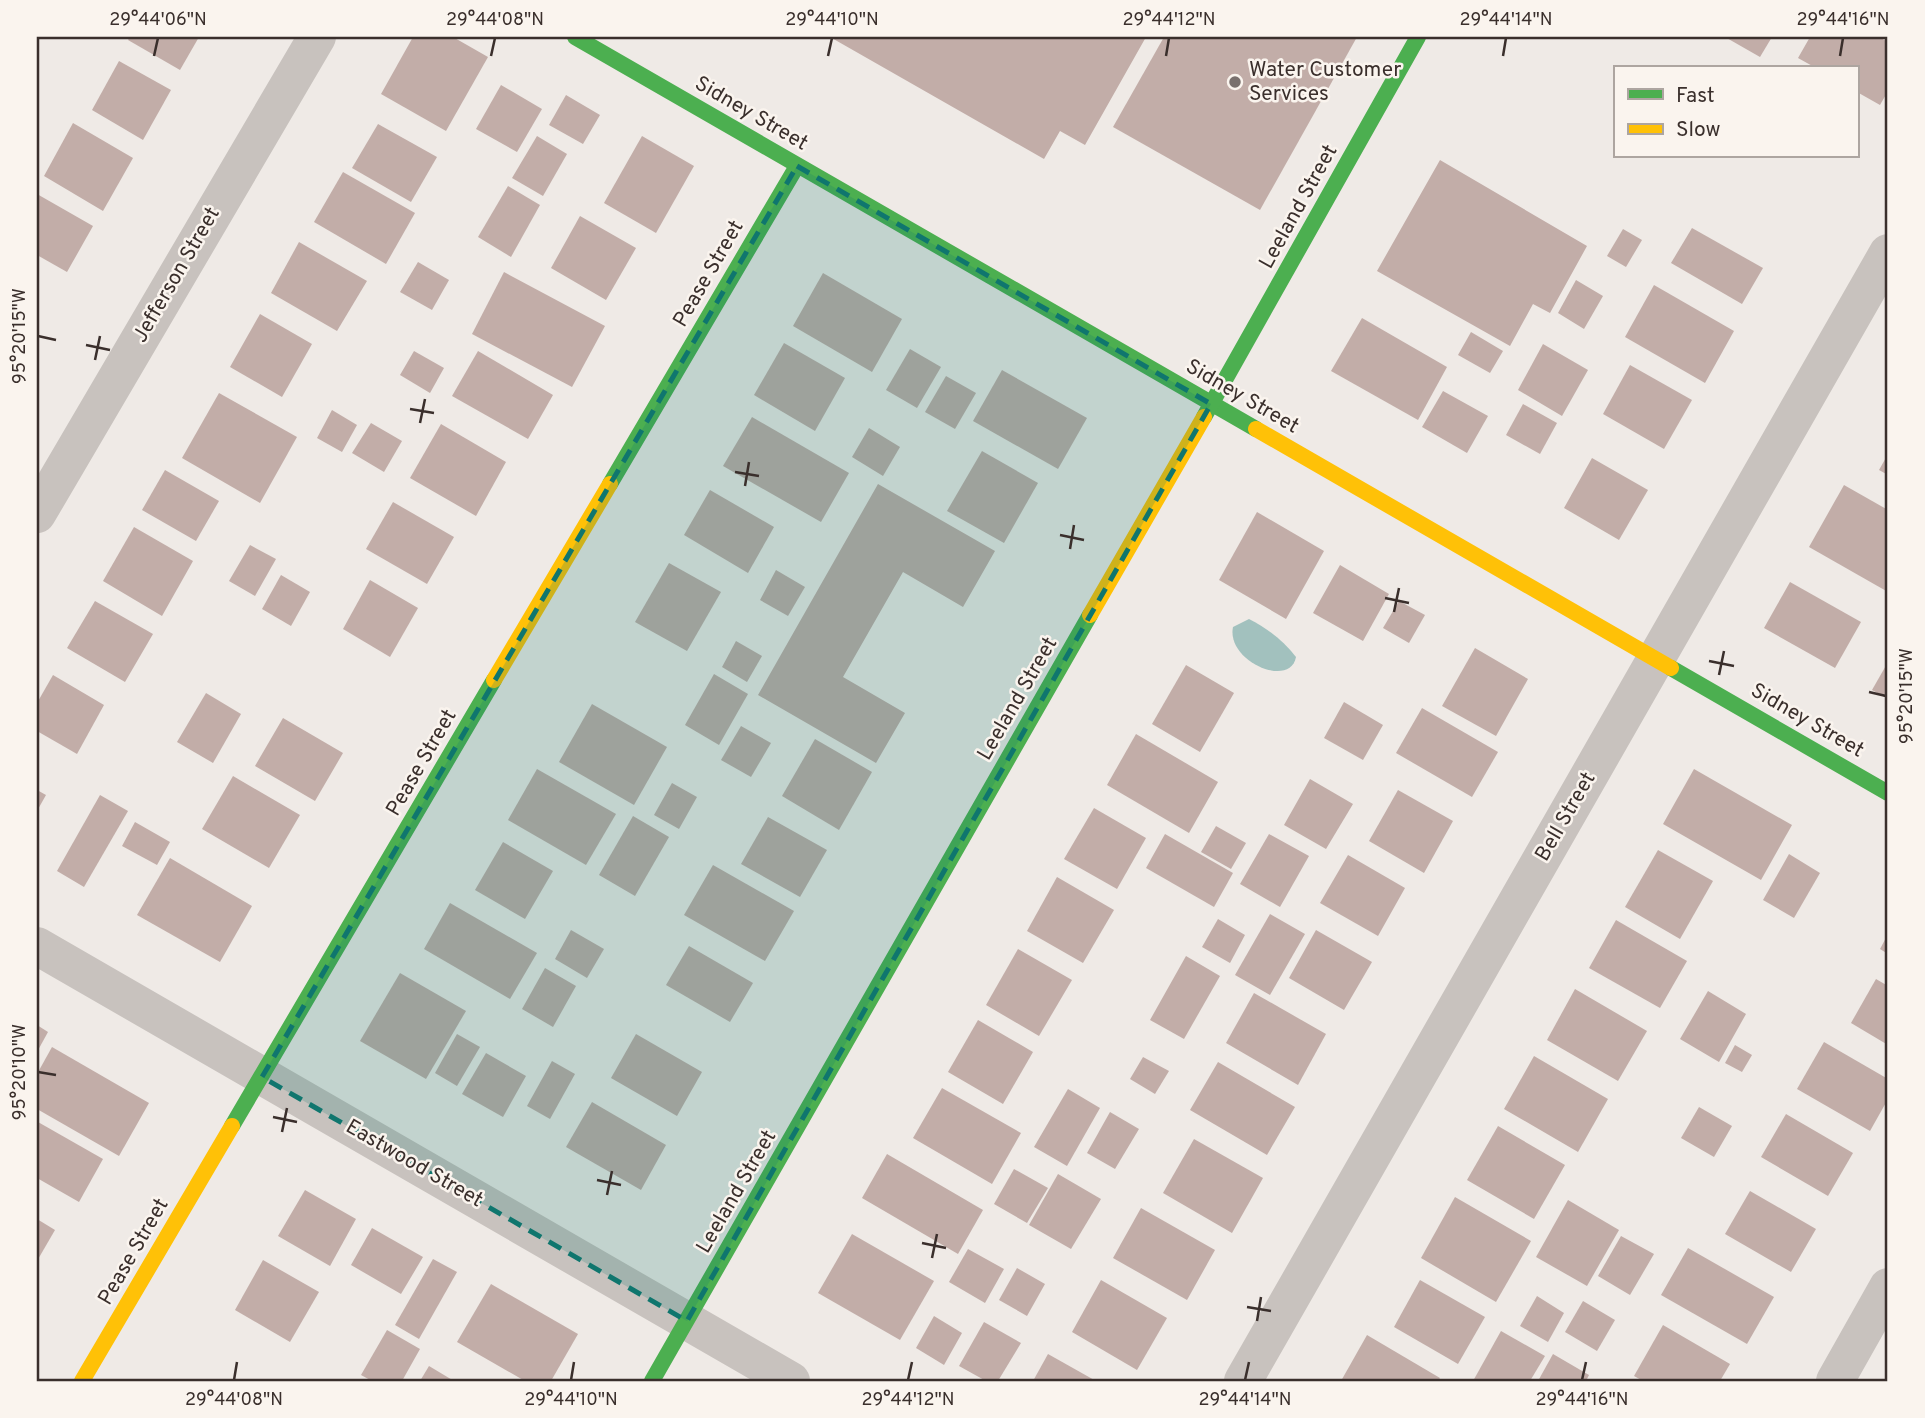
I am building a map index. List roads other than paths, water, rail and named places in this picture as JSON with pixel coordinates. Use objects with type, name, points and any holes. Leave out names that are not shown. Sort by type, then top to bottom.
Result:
[{"type":"street","name":"Jefferson Street","points":[[37,514],[317,37]]},
{"type":"street","name":"Sidney Street","points":[[575,37],[1888,793]]},
{"type":"street","name":"Leeland Street","points":[[652,1381],[1418,37]]},
{"type":"street","name":"Pease Street","points":[[82,1381],[797,166]]},
{"type":"street","name":"Bell Street","points":[[1243,1381],[1888,253]]},
{"type":"street","name":"Eastwood Street","points":[[37,946],[791,1381]]},
{"type":"street","points":[[1835,1381],[1888,1287]]},
{"type":"water","points":[[1249,619],[1275,635],[1291,651],[1296,657],[1291,666],[1283,671],[1272,671],[1248,660],[1239,651],[1233,639],[1233,627]]},
{"type":"place","name":"Water Customer Services","points":[[1235,82]]}]
